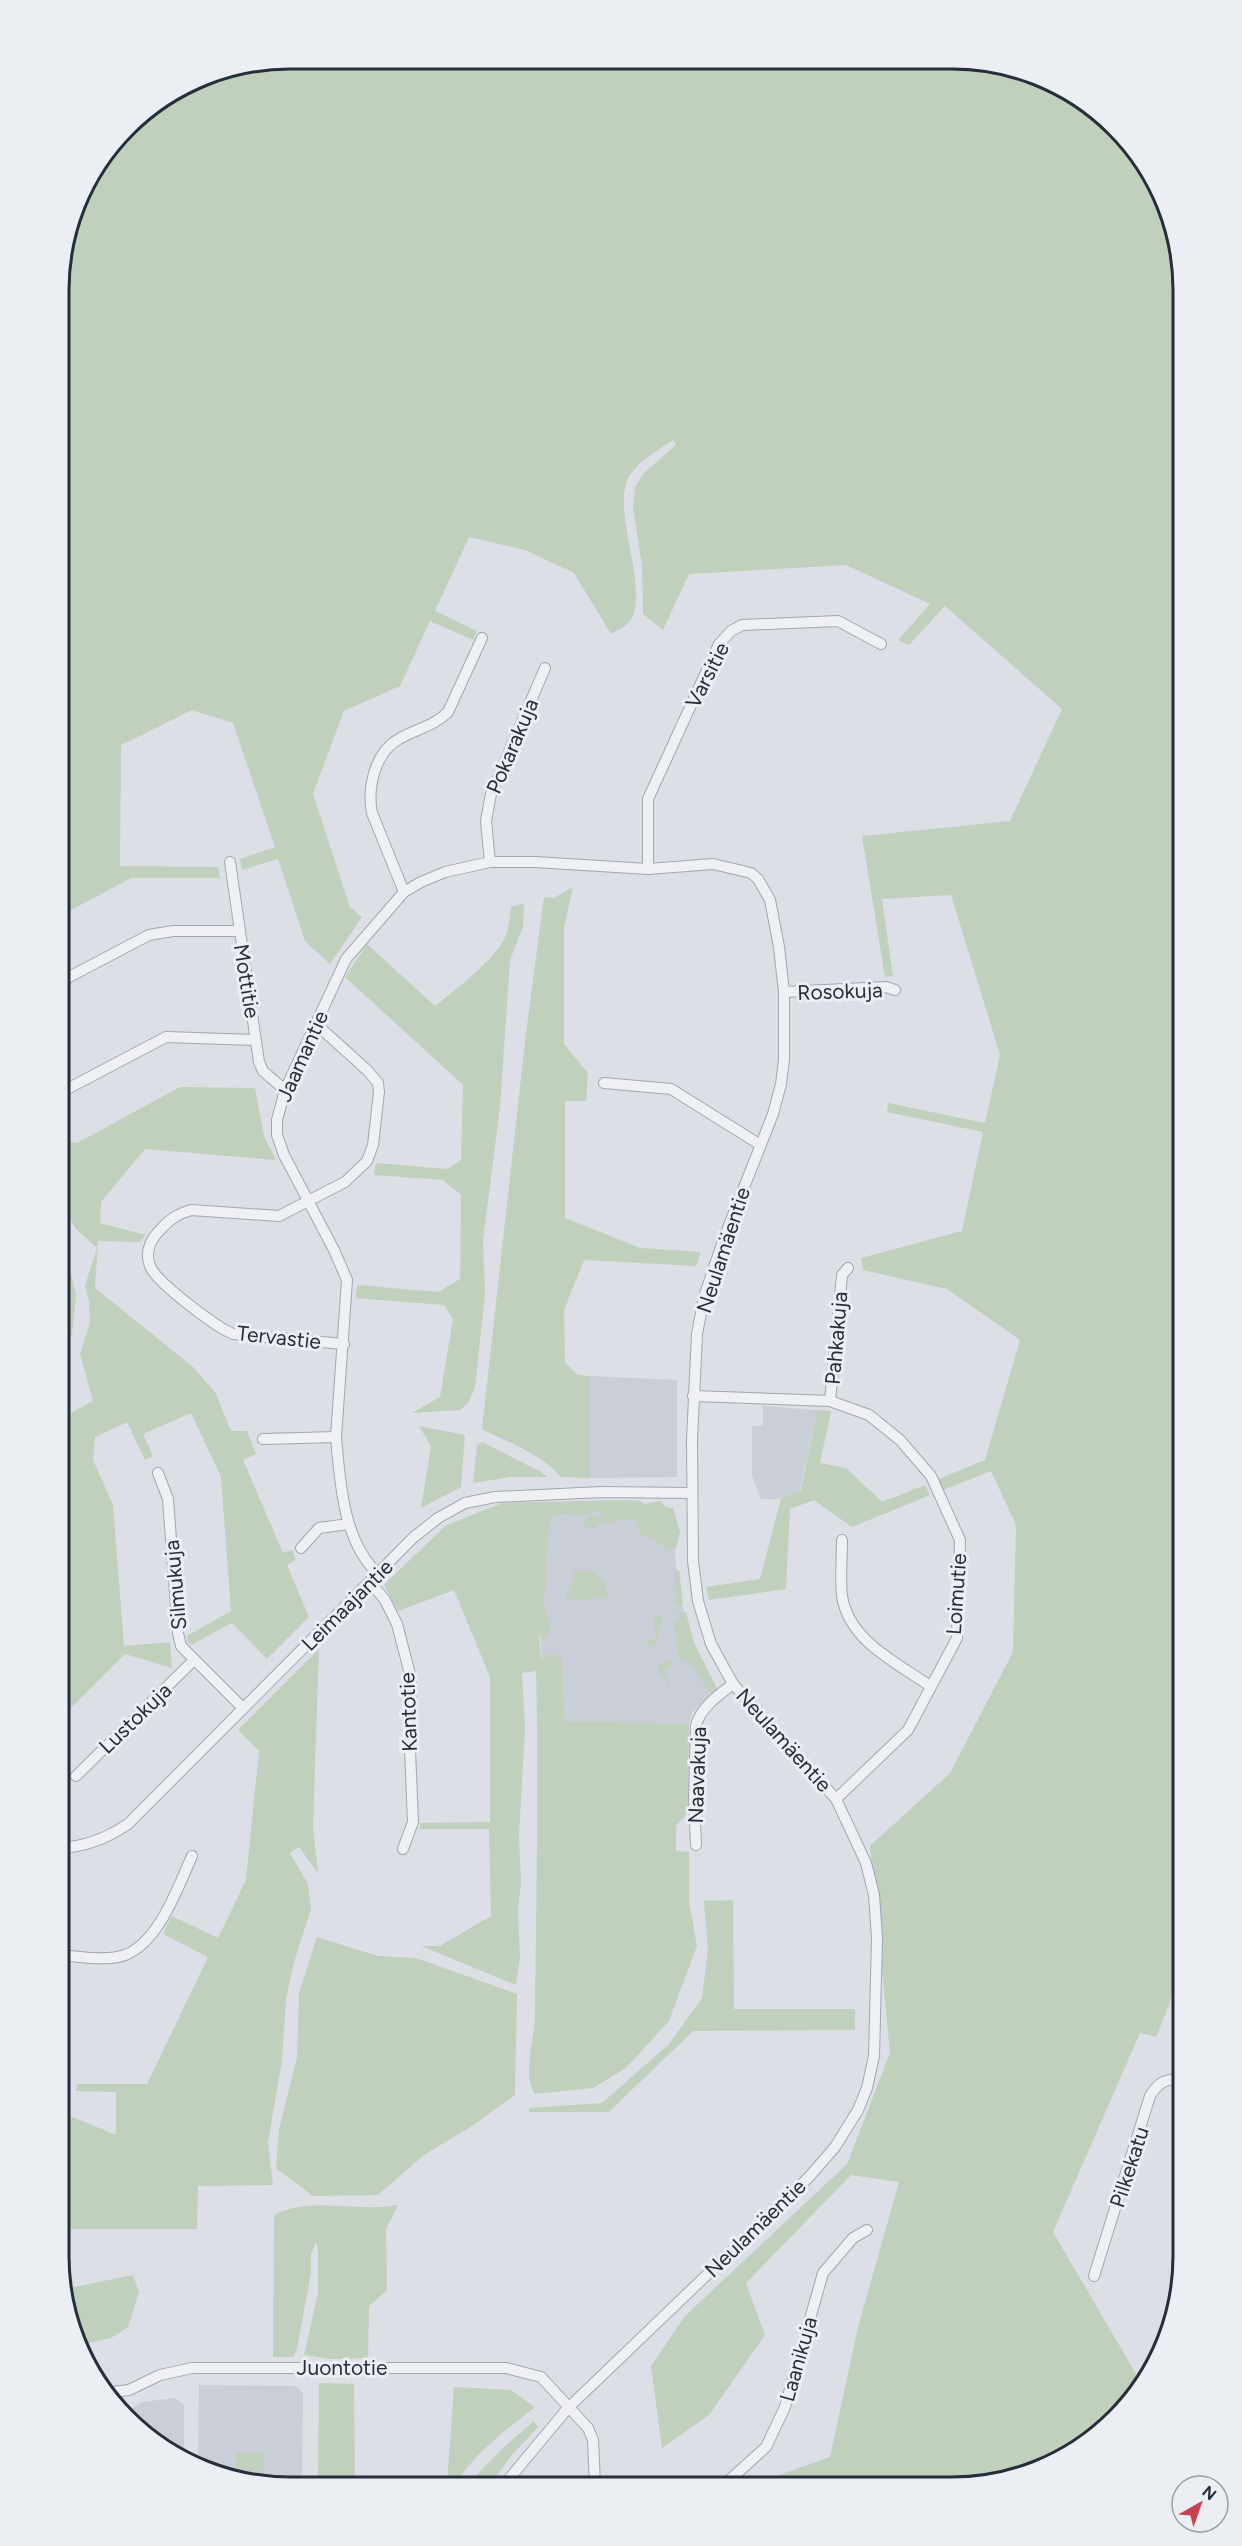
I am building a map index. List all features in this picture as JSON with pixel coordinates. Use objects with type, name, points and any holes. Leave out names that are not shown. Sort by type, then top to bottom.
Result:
[{"type":"street","name":"Varsitie","points":[[648,869],[648,799],[719,644],[731,631],[742,625],[838,621],[881,644]]},
{"type":"street","points":[[404,892],[372,813],[370,801],[373,775],[389,747],[439,721],[448,712],[482,638]]},
{"type":"street","name":"Pokarakuja","points":[[490,862],[486,821],[491,794],[545,668]]},
{"type":"street","name":"Mottitie","points":[[230,862],[259,1062],[263,1071],[285,1090]]},
{"type":"street","name":"Jaamantie","points":[[374,1578],[359,1550],[349,1524],[336,1437],[347,1281],[334,1250],[284,1155],[277,1135],[277,1120],[285,1090],[346,959],[404,892],[445,872],[490,862],[535,862],[648,869],[713,864],[751,873]]},
{"type":"street","name":"Neulamäentie","points":[[511,2477],[568,2408],[809,2177],[835,2147],[858,2110],[867,2088],[874,2056],[878,1938],[874,1895],[866,1863],[836,1798],[734,1684],[711,1644],[698,1601],[693,1561],[693,1396],[697,1334],[704,1297],[759,1144],[773,1114],[781,1084],[784,1060],[784,992],[779,947],[770,900],[758,879],[751,873]]},
{"type":"street","points":[[69,977],[149,935],[173,931],[239,931]]},
{"type":"street","name":"Rosokuja","points":[[784,992],[886,987],[895,990]]},
{"type":"street","points":[[308,1200],[345,1182],[367,1161],[373,1145],[379,1092],[378,1083],[368,1071],[316,1024]]},
{"type":"street","points":[[69,1088],[166,1037],[255,1040]]},
{"type":"street","points":[[604,1083],[671,1089],[759,1144]]},
{"type":"street","name":"Tervastie","points":[[308,1200],[279,1216],[191,1210],[180,1214],[170,1219],[150,1241],[148,1256],[151,1269],[212,1322],[233,1334],[344,1344]]},
{"type":"street","name":"Pahkakuja","points":[[830,1401],[845,1271]]},
{"type":"street","name":"Loimutie","points":[[693,1396],[830,1401],[869,1415],[900,1440],[931,1476],[960,1540],[957,1638],[908,1730],[836,1798]]},
{"type":"street","points":[[263,1439],[336,1437]]},
{"type":"street","name":"Silmukuja","points":[[158,1473],[168,1499],[178,1633],[182,1646],[243,1708]]},
{"type":"street","name":"Leimaajantie","points":[[69,1847],[92,1843],[128,1824],[414,1537],[438,1518],[465,1503],[495,1497],[601,1492],[692,1493]]},
{"type":"street","points":[[301,1548],[319,1528],[349,1524]]},
{"type":"street","points":[[842,1539],[842,1595],[852,1625],[867,1642],[930,1686]]},
{"type":"street","name":"Kantotie","points":[[374,1578],[397,1624],[411,1678],[410,1750],[413,1821],[403,1849]]},
{"type":"street","name":"Lustokuja","points":[[76,1776],[194,1660]]},
{"type":"street","name":"Naavakuja","points":[[696,1845],[694,1797],[696,1725],[698,1718],[709,1704],[734,1684]]},
{"type":"street","points":[[69,1955],[124,1956],[138,1947],[148,1938],[163,1917],[192,1856]]},
{"type":"street","name":"Pilkekatu","points":[[1094,2276],[1150,2096],[1163,2080],[1173,2080]]},
{"type":"street","name":"Laanikuja","points":[[733,2477],[766,2447],[785,2407],[823,2273],[853,2238],[867,2230]]},
{"type":"street","name":"Juontotie","points":[[116,2392],[129,2390],[160,2375],[192,2368],[506,2368],[541,2377],[588,2428],[593,2440],[595,2477]]},
{"type":"shaded area","points":[[590,1376],[677,1380],[677,1477],[590,1478]]},
{"type":"shaded area","points":[[763,1406],[817,1410],[800,1490],[781,1499],[761,1499],[752,1476],[752,1426],[763,1426]]},
{"type":"shaded area","points":[[543,1502],[635,1503],[674,1544],[679,1595],[693,1644],[717,1688],[692,1712],[689,1724],[565,1721],[562,1660],[541,1661],[540,1548]]},
{"type":"shaded area","points":[[199,2385],[296,2386],[303,2393],[302,2477],[275,2477],[247,2473],[198,2457]]},
{"type":"shaded area","points":[[175,2398],[184,2405],[184,2450],[155,2431],[131,2409],[142,2402]]},
{"type":"green space","points":[[275,69],[967,69],[995,73],[1023,81],[1063,99],[1098,124],[1136,167],[1161,219],[1169,247],[1173,275],[1173,1989],[1156,2037],[1140,2033],[1053,2232],[1138,2376],[1118,2402],[1075,2440],[1023,2465],[995,2473],[967,2477],[774,2477],[830,2457],[858,2327],[899,2182],[851,2175],[746,2283],[765,2335],[709,2415],[662,2448],[651,2366],[685,2316],[847,2164],[890,2053],[870,1846],[950,1773],[1013,1652],[1016,1525],[991,1471],[943,1490],[939,1479],[985,1460],[1020,1340],[947,1289],[863,1270],[861,1258],[962,1231],[983,1132],[887,1112],[888,1103],[985,1123],[1000,1055],[951,895],[882,899],[893,976],[885,977],[862,836],[1010,821],[1062,709],[945,606],[909,645],[898,640],[930,604],[846,565],[689,574],[663,630],[643,614],[642,565],[633,507],[635,487],[643,474],[676,445],[673,440],[639,465],[630,475],[625,490],[624,509],[636,595],[634,612],[627,624],[611,634],[574,573],[525,550],[469,537],[435,611],[477,631],[473,640],[430,621],[400,686],[344,711],[313,794],[350,907],[362,917],[330,964],[305,941],[278,859],[242,870],[240,859],[275,847],[233,723],[192,710],[121,745],[120,866],[218,867],[220,878],[131,878],[69,911],[69,275],[73,247],[81,219],[99,179],[124,144],[167,106],[219,81],[247,73]]},
{"type":"green space","points":[[573,887],[564,928],[564,1044],[588,1073],[586,1101],[565,1101],[565,1218],[640,1248],[701,1252],[696,1266],[584,1260],[564,1310],[565,1363],[578,1375],[590,1376],[590,1478],[561,1477],[534,1455],[482,1429],[526,1033],[544,897],[554,898]]},
{"type":"green space","points":[[524,903],[523,927],[510,960],[500,1107],[483,1240],[485,1294],[475,1388],[468,1403],[460,1410],[412,1413],[440,1397],[453,1319],[444,1305],[356,1298],[357,1285],[438,1292],[460,1279],[461,1195],[443,1180],[374,1175],[376,1163],[447,1169],[461,1160],[463,1085],[345,977],[367,944],[435,1006],[495,953],[506,935],[511,907]]},
{"type":"green space","points":[[180,1087],[255,1088],[264,1136],[276,1160],[145,1149],[101,1202],[100,1223],[146,1235],[139,1242],[98,1241],[95,1288],[193,1367],[215,1392],[231,1431],[247,1431],[256,1454],[243,1460],[283,1553],[292,1550],[296,1560],[287,1565],[309,1617],[267,1659],[232,1623],[191,1645],[187,1641],[187,1636],[231,1611],[221,1477],[191,1413],[143,1434],[153,1456],[145,1460],[127,1422],[95,1437],[93,1460],[113,1505],[124,1646],[170,1642],[172,1668],[125,1654],[69,1710],[69,1414],[93,1401],[80,1354],[90,1323],[89,1301],[85,1286],[97,1248],[75,1228],[69,1216],[69,1142],[77,1143]]},
{"type":"green space","points":[[69,1265],[76,1295],[72,1334],[69,1340]]},
{"type":"green space","points":[[817,1410],[831,1411],[820,1463],[846,1468],[882,1502],[925,1485],[930,1495],[852,1527],[814,1500],[790,1509],[786,1589],[709,1600],[706,1587],[760,1579],[781,1499],[801,1490]]},
{"type":"green space","points":[[419,1426],[465,1435],[461,1487],[421,1508],[431,1446]]},
{"type":"green space","points":[[482,1442],[548,1477],[510,1477],[473,1483],[477,1445]]},
{"type":"green space","points":[[641,1501],[644,1504],[660,1501],[666,1507],[673,1508],[680,1532],[676,1549],[667,1551],[663,1545],[640,1533],[634,1520],[618,1520],[605,1524],[598,1511],[579,1516],[562,1513],[553,1516],[549,1525],[544,1603],[551,1629],[544,1639],[539,1636],[541,1660],[552,1653],[562,1660],[565,1721],[689,1724],[688,1812],[676,1826],[676,1851],[689,1852],[689,1901],[697,1946],[669,2021],[626,2068],[593,2088],[535,2094],[529,2077],[529,2067],[535,2018],[536,1671],[522,1673],[525,1728],[519,1835],[520,1958],[516,1985],[421,1946],[440,1946],[491,1916],[489,1829],[420,1829],[420,1823],[490,1822],[490,1677],[454,1590],[398,1611],[384,1585],[445,1526],[502,1503]]},
{"type":"green space","points":[[591,1514],[602,1520],[595,1529],[585,1528],[583,1522]]},
{"type":"green space","points":[[679,1570],[683,1605],[676,1606],[675,1571]]},
{"type":"green space","points":[[575,1571],[597,1571],[597,1577],[603,1580],[606,1590],[609,1590],[608,1597],[594,1597],[593,1601],[567,1599],[566,1592],[570,1589]]},
{"type":"green space","points":[[678,1612],[686,1612],[694,1643],[717,1689],[715,1692],[708,1691],[690,1662],[679,1659],[676,1644],[678,1639],[672,1625],[679,1618]]},
{"type":"green space","points":[[664,1615],[655,1645],[648,1648],[648,1640],[656,1640],[654,1616]]},
{"type":"green space","points":[[319,1649],[313,1826],[318,1873],[299,1847],[290,1853],[308,1884],[311,1909],[294,1962],[286,2000],[282,2060],[268,2143],[273,2185],[198,2186],[197,2229],[69,2229],[69,2091],[70,2116],[116,2135],[116,2092],[76,2091],[77,2084],[147,2084],[208,1957],[163,1934],[172,1916],[218,1938],[246,1880],[259,1751],[238,1730]]},
{"type":"green space","points":[[667,1661],[673,1664],[663,1670],[672,1688],[657,1671],[660,1664]]},
{"type":"green space","points":[[733,1900],[734,2009],[855,2009],[855,2030],[693,2031],[609,2112],[529,2112],[529,2108],[602,2103],[669,2044],[702,1998],[708,1950],[704,1901]]},
{"type":"green space","points":[[317,1937],[378,1956],[416,1958],[517,1994],[515,2095],[472,2126],[424,2155],[378,2195],[313,2196],[276,2168],[279,2130],[297,2057],[299,1993]]},
{"type":"green space","points":[[398,2205],[386,2229],[387,2290],[369,2306],[368,2358],[330,2359],[304,2355],[318,2293],[316,2242],[311,2254],[311,2273],[297,2349],[293,2357],[273,2357],[274,2215],[288,2209],[303,2207]]},
{"type":"green space","points":[[133,2275],[139,2292],[128,2327],[111,2338],[87,2343],[71,2288]]},
{"type":"green space","points":[[319,2383],[354,2384],[355,2477],[318,2477]]},
{"type":"green space","points":[[454,2387],[511,2390],[535,2407],[502,2433],[460,2477],[449,2477]]},
{"type":"green space","points":[[534,2421],[538,2427],[512,2455],[496,2477],[475,2477]]},
{"type":"green space","points":[[236,2453],[264,2453],[264,2475],[236,2470]]}]
